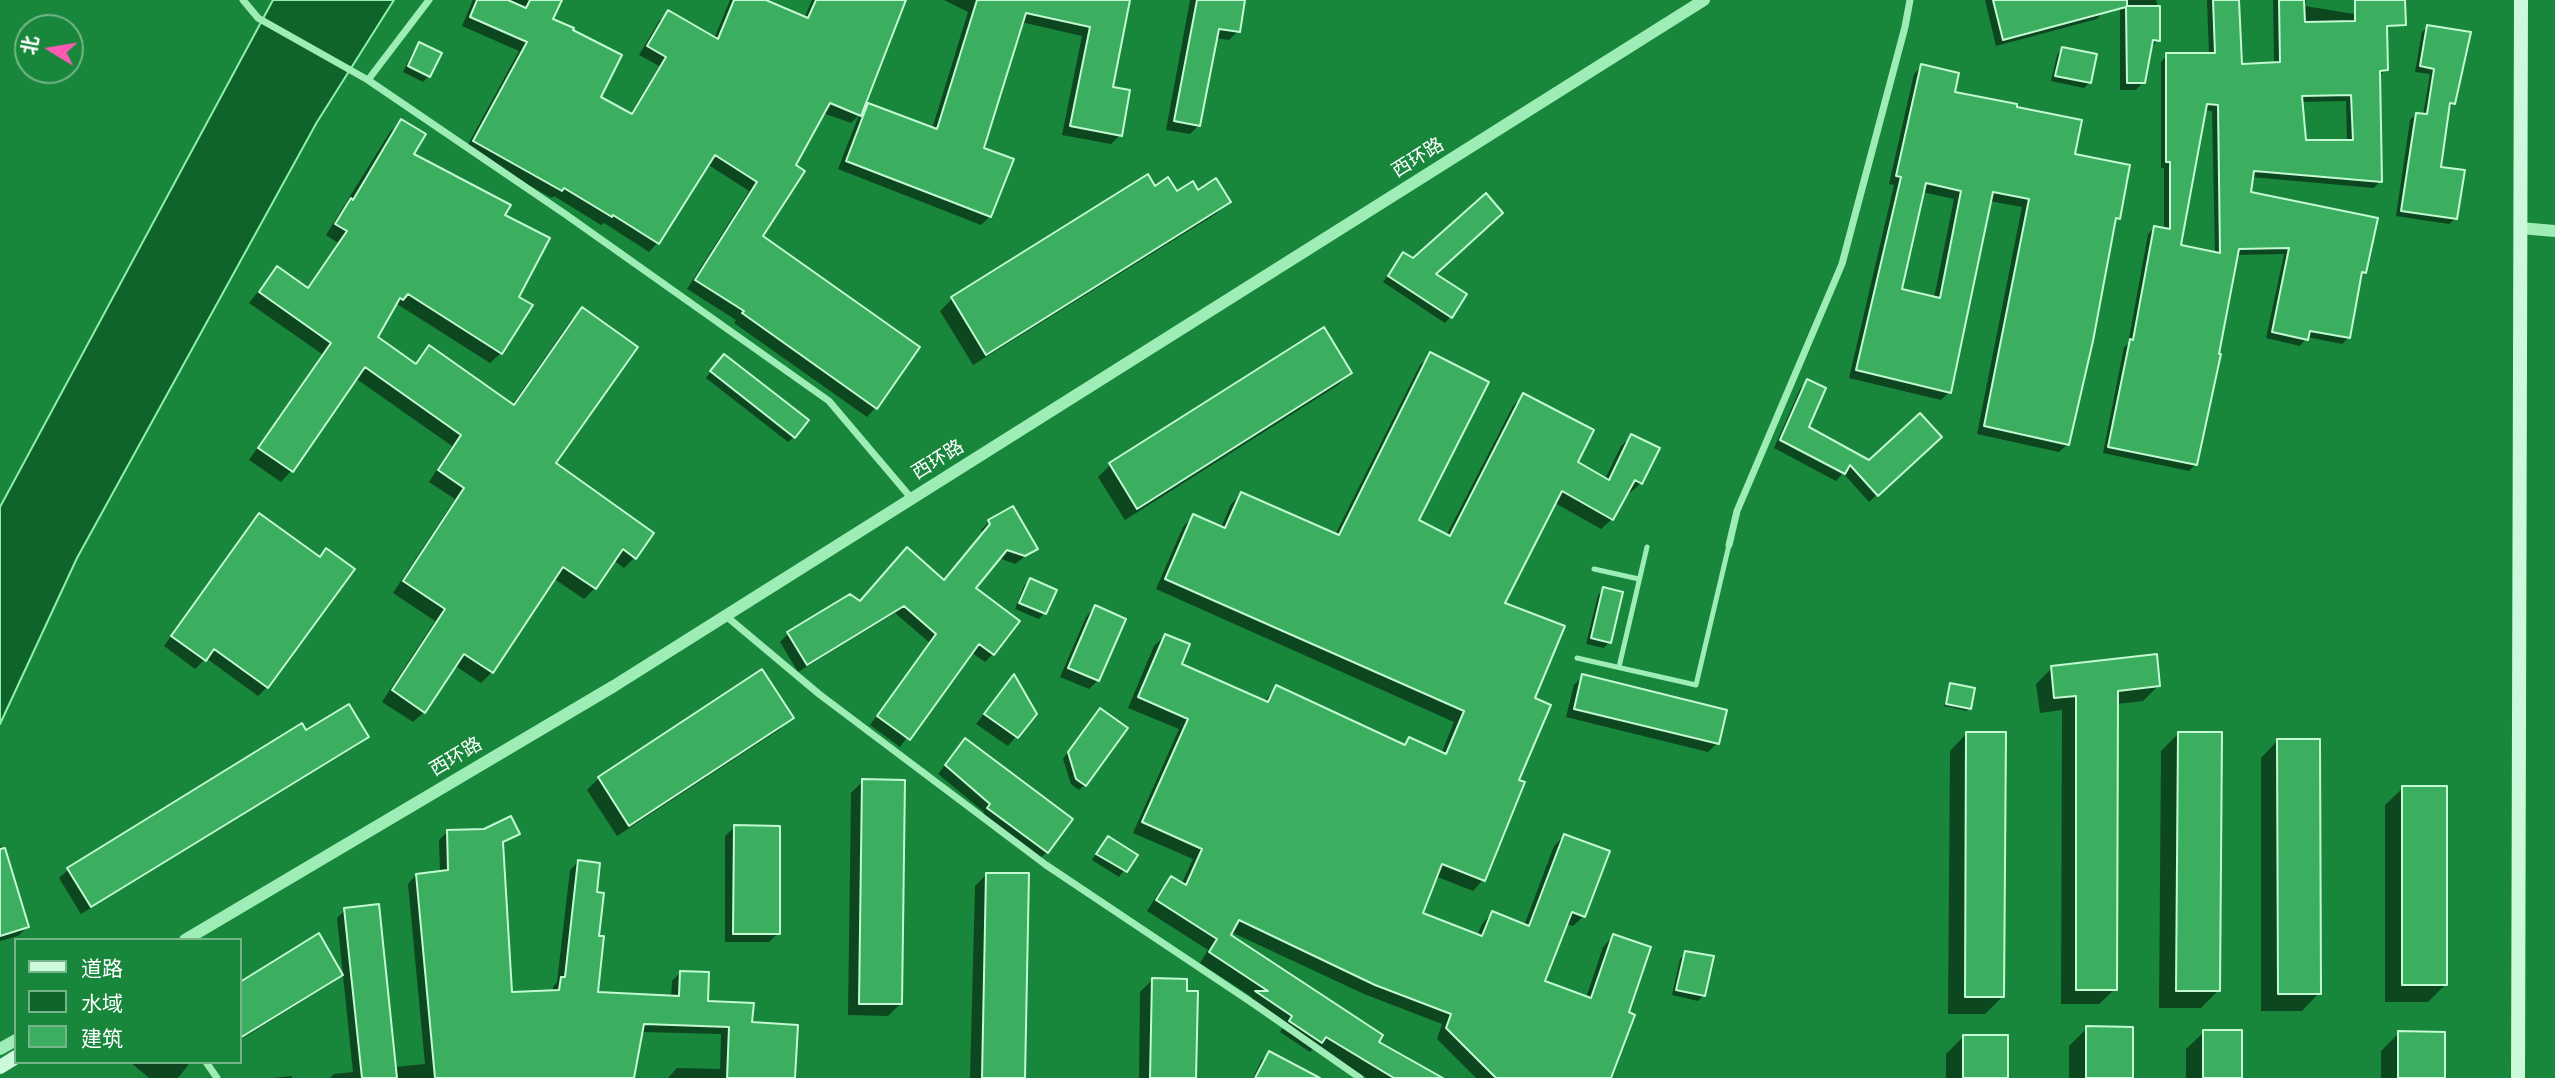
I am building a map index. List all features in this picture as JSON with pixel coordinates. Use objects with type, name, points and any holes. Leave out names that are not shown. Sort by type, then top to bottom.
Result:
[{"type":"main road","points":[[2518,1078],[2521,0]]},
{"type":"street","points":[[243,0],[258,18],[368,80],[565,214],[829,401],[912,499]]},
{"type":"street","points":[[368,80],[429,0]]},
{"type":"street","name":"西环路","points":[[188,938],[614,686],[1704,0]]},
{"type":"street","points":[[1729,545],[1737,511],[1842,264],[1910,0]]},
{"type":"street","points":[[2520,228],[2555,231]]},
{"type":"street","points":[[726,616],[819,694],[1046,865],[1360,1078]]},
{"type":"lane","points":[[1577,658],[1696,685],[1729,545]]},
{"type":"lane","points":[[1619,667],[1647,547]]},
{"type":"lane","points":[[1594,569],[1639,579]]},
{"type":"water","points":[[273,0],[394,0],[317,122],[77,558],[0,724],[0,507]]},
{"type":"building","points":[[477,0],[508,0],[526,8],[530,0],[562,0],[553,19],[622,55],[601,97],[632,114],[666,57],[647,46],[668,10],[718,39],[734,0],[766,0],[808,18],[816,0],[906,0],[861,116],[830,103],[796,165],[805,171],[763,236],[920,347],[877,409],[742,313],[744,311],[695,280],[757,182],[715,155],[659,244],[613,215],[612,217],[564,188],[562,191],[473,141],[527,42],[470,17]]},
{"type":"building","points":[[977,0],[1130,0],[1113,87],[1130,90],[1122,136],[1070,126],[1090,27],[1026,13],[984,148],[1014,159],[991,217],[846,161],[868,103],[937,129]]},
{"type":"building","points":[[1197,0],[1245,0],[1240,32],[1219,29],[1200,126],[1174,121]]},
{"type":"building","points":[[1993,0],[2127,0],[2127,6],[2160,6],[2160,41],[2153,40],[2145,83],[2127,83],[2126,7],[2003,40]]},
{"type":"building","points":[[2213,0],[2239,0],[2242,64],[2280,62],[2279,0],[2304,0],[2305,22],[2355,21],[2355,0],[2405,0],[2406,25],[2387,26],[2388,70],[2380,71],[2382,182],[2254,171],[2251,192],[2378,218],[2366,273],[2362,272],[2350,338],[2310,331],[2308,340],[2272,332],[2289,248],[2239,249],[2221,354],[2197,465],[2108,447],[2130,339],[2133,340],[2154,226],[2170,229],[2170,162],[2166,162],[2166,53],[2215,53]],"holes":[[[2351,95],[2353,140],[2306,140],[2302,96]],[[2207,104],[2218,105],[2220,253],[2181,245]]]},
{"type":"building","points":[[2427,25],[2471,32],[2455,104],[2450,103],[2441,167],[2465,170],[2457,219],[2401,211],[2416,113],[2427,114],[2434,69],[2420,66]]},
{"type":"building","points":[[419,42],[442,53],[430,77],[408,66]]},
{"type":"building","points":[[2062,47],[2097,54],[2091,83],[2055,76]]},
{"type":"building","points":[[1921,64],[1959,73],[1955,92],[2082,120],[2075,154],[2130,165],[2120,219],[2116,218],[2093,341],[2069,445],[1984,426],[2029,199],[1993,192],[1951,393],[1856,370],[1901,177],[1896,176]],"holes":[[[1926,183],[1961,191],[1940,298],[1902,289]]]},
{"type":"building","points":[[401,119],[426,134],[414,154],[511,205],[505,215],[550,238],[519,297],[533,305],[502,354],[408,294],[403,300],[400,298],[378,337],[416,364],[429,345],[514,405],[582,307],[638,347],[556,463],[654,533],[636,559],[623,549],[596,589],[563,567],[493,673],[464,654],[425,713],[392,690],[445,609],[403,581],[464,488],[438,470],[461,435],[365,367],[293,472],[258,448],[331,343],[259,292],[277,266],[308,288],[347,231],[335,224],[351,198],[353,200]]},
{"type":"building","points":[[1148,174],[1155,186],[1168,177],[1177,191],[1193,181],[1198,190],[1216,178],[1231,202],[986,355],[951,297]]},
{"type":"building","points":[[1486,193],[1503,213],[1436,274],[1467,294],[1452,318],[1388,276],[1403,252],[1413,258]]},
{"type":"building","points":[[1324,327],[1352,373],[1137,509],[1109,463]]},
{"type":"building","points":[[1430,352],[1489,382],[1419,520],[1450,536],[1523,393],[1594,430],[1578,462],[1609,480],[1631,434],[1660,448],[1642,484],[1635,480],[1613,520],[1562,491],[1505,603],[1565,626],[1535,698],[1551,705],[1519,780],[1525,782],[1485,881],[1442,864],[1423,913],[1482,936],[1492,911],[1529,926],[1564,834],[1610,851],[1585,917],[1572,912],[1545,981],[1591,998],[1613,934],[1651,947],[1629,1012],[1635,1015],[1611,1078],[1496,1078],[1446,1028],[1451,1014],[1375,985],[1239,920],[1231,935],[1383,1035],[1379,1042],[1443,1078],[1394,1078],[1326,1037],[1322,1043],[1289,1021],[1292,1016],[1255,991],[1268,991],[1209,952],[1217,939],[1156,900],[1171,876],[1186,885],[1202,849],[1142,822],[1188,719],[1138,697],[1165,634],[1190,644],[1182,664],[1268,702],[1276,685],[1405,745],[1409,737],[1446,754],[1464,711],[1165,579],[1193,514],[1225,528],[1241,492],[1339,535]]},
{"type":"building","points":[[724,354],[809,420],[795,438],[710,371]]},
{"type":"building","points":[[1807,379],[1826,388],[1809,427],[1869,460],[1920,413],[1942,437],[1878,496],[1850,465],[1845,474],[1780,440]]},
{"type":"building","points":[[1013,506],[1038,549],[1025,556],[1007,550],[976,588],[1020,621],[994,655],[979,644],[910,740],[877,716],[936,634],[904,606],[807,665],[787,632],[850,594],[860,601],[907,547],[944,580],[990,524],[988,520]]},
{"type":"building","points":[[259,513],[320,557],[326,548],[355,569],[268,688],[214,649],[206,661],[171,636]]},
{"type":"building","points":[[1030,578],[1057,590],[1046,614],[1019,603]]},
{"type":"building","points":[[1603,587],[1623,592],[1611,643],[1591,638]]},
{"type":"building","points":[[1095,605],[1126,619],[1099,681],[1068,668]]},
{"type":"building","points":[[2157,654],[2160,686],[2118,691],[2117,990],[2076,990],[2076,696],[2054,698],[2051,666]]},
{"type":"building","points":[[762,669],[794,718],[629,826],[598,777]]},
{"type":"building","points":[[1014,674],[1037,714],[1018,738],[984,714]]},
{"type":"building","points":[[1582,674],[1727,710],[1719,744],[1574,709]]},
{"type":"building","points":[[1950,683],[1975,688],[1971,709],[1946,704]]},
{"type":"building","points":[[349,704],[369,737],[91,907],[67,868],[302,723],[306,730]]},
{"type":"building","points":[[1100,708],[1128,728],[1086,786],[1076,779],[1068,752]]},
{"type":"building","points":[[1966,732],[2006,732],[2004,997],[1965,997]]},
{"type":"building","points":[[2178,732],[2222,732],[2220,991],[2176,991]]},
{"type":"building","points":[[965,738],[1073,819],[1048,853],[987,808],[990,804],[945,765]]},
{"type":"building","points":[[2277,739],[2320,739],[2321,994],[2278,994]]},
{"type":"building","points":[[862,779],[905,780],[902,1004],[859,1004]]},
{"type":"building","points":[[2402,786],[2447,786],[2447,985],[2402,985]]},
{"type":"building","points":[[511,816],[520,834],[503,842],[512,992],[559,990],[561,977],[565,977],[578,860],[600,863],[597,892],[604,893],[599,936],[604,936],[598,992],[679,996],[680,971],[709,972],[708,1001],[754,1003],[752,1022],[798,1025],[795,1078],[727,1078],[729,1027],[644,1024],[634,1078],[435,1078],[416,874],[448,870],[447,830],[484,829]]},
{"type":"building","points":[[734,825],[780,826],[780,934],[733,934]]},
{"type":"building","points":[[1108,836],[1138,855],[1127,872],[1096,854]]},
{"type":"building","points":[[5,848],[29,927],[0,936],[0,849]]},
{"type":"building","points":[[986,873],[1029,873],[1025,1078],[982,1078]]},
{"type":"building","points":[[379,904],[397,1078],[362,1078],[344,908]]},
{"type":"building","points":[[319,933],[343,975],[242,1037],[242,981]]},
{"type":"building","points":[[1685,951],[1714,956],[1705,996],[1676,990]]},
{"type":"building","points":[[1152,978],[1187,979],[1187,991],[1198,991],[1196,1078],[1150,1078]]},
{"type":"building","points":[[2086,1026],[2133,1027],[2133,1078],[2086,1078]]},
{"type":"building","points":[[2203,1030],[2242,1030],[2242,1078],[2203,1078]]},
{"type":"building","points":[[2398,1031],[2445,1032],[2445,1078],[2398,1078]]},
{"type":"building","points":[[1963,1035],[2008,1035],[2008,1078],[1963,1078]]},
{"type":"building","points":[[1269,1051],[1320,1078],[1255,1078]]}]
